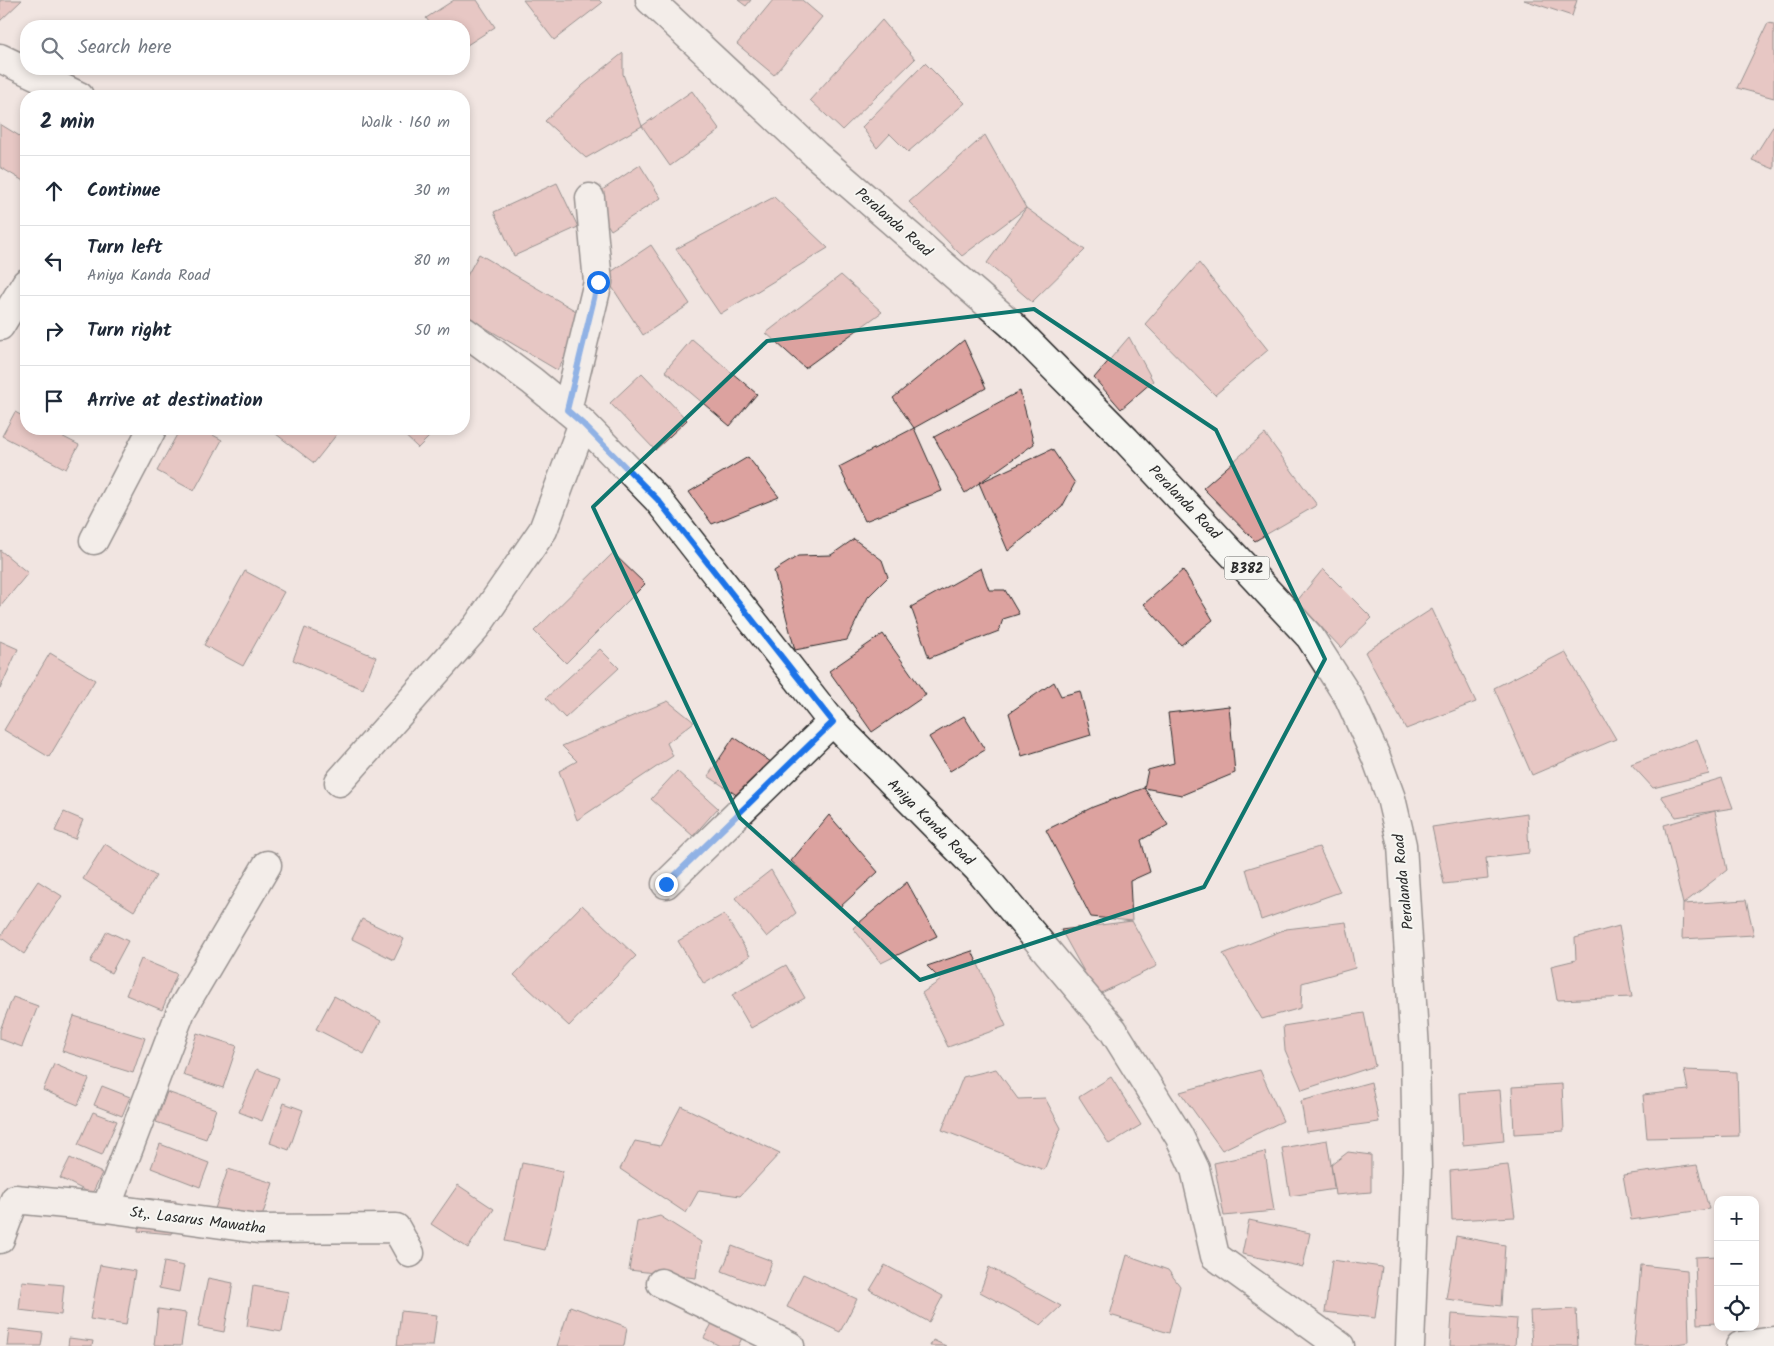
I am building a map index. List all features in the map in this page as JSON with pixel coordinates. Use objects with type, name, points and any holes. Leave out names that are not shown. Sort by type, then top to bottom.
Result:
[{"type":"street","name":"Peralanda Road","points":[[650,0],[816,155],[1011,324],[1126,440],[1310,637],[1349,698],[1376,757],[1391,798],[1402,845],[1415,1050],[1417,1161],[1410,1346]]},
{"type":"street","points":[[0,58],[20,68]]},
{"type":"street","points":[[35,75],[67,90]]},
{"type":"street","points":[[339,782],[477,626],[543,530],[575,417],[598,282],[590,198]]},
{"type":"street","points":[[0,326],[20,293]]},
{"type":"street","name":"Aniya Kanda Road","points":[[470,335],[532,381],[575,417],[658,500],[833,722],[978,869],[1113,1030],[1179,1136],[1194,1169],[1215,1256],[1340,1346]]},
{"type":"street","points":[[94,540],[149,435]]},
{"type":"street","points":[[666,884],[833,722]]},
{"type":"street","points":[[106,1208],[181,1011],[267,865]]},
{"type":"street","name":"St,. Lasarus Mawatha","points":[[0,1239],[15,1200],[106,1208],[258,1229],[396,1228],[410,1253]]},
{"type":"street","points":[[661,1283],[790,1346]]},
{"type":"street","points":[[1740,1346],[1774,1341]]},
{"type":"highlighted area","points":[[1034,309],[1216,430],[1325,659],[1204,887],[920,980],[740,818],[593,507],[767,341]]},
{"type":"building","points":[[0,0],[22,0],[0,21]]},
{"type":"building","points":[[454,0],[477,0],[495,27],[470,43],[470,20],[428,20],[426,18]]},
{"type":"building","points":[[523,0],[599,0],[602,3],[554,40]]},
{"type":"building","points":[[738,0],[751,0],[746,6]]},
{"type":"building","points":[[773,0],[802,0],[822,17],[774,75],[737,44]]},
{"type":"building","points":[[1524,0],[1577,0],[1572,16]]},
{"type":"building","points":[[882,20],[915,59],[842,130],[810,100]]},
{"type":"building","points":[[1768,23],[1774,24],[1774,98],[1737,88]]},
{"type":"building","points":[[623,53],[623,74],[642,126],[586,158],[545,121],[583,85]]},
{"type":"building","points":[[925,63],[965,103],[908,152],[890,134],[877,148],[862,127]]},
{"type":"building","points":[[692,91],[720,130],[670,166],[642,126]]},
{"type":"building","points":[[0,124],[20,136],[20,179],[0,167]]},
{"type":"building","points":[[1774,125],[1774,169],[1752,160]]},
{"type":"building","points":[[985,135],[1026,208],[962,256],[909,202]]},
{"type":"building","points":[[640,165],[661,198],[611,230],[590,198]]},
{"type":"building","points":[[557,183],[578,227],[514,256],[494,212]]},
{"type":"building","points":[[774,197],[828,248],[720,314],[676,249]]},
{"type":"building","points":[[1026,208],[1085,250],[1032,302],[987,263]]},
{"type":"building","points":[[651,245],[690,304],[643,335],[605,276]]},
{"type":"building","points":[[479,254],[588,318],[557,370],[470,319],[470,270]]},
{"type":"building","points":[[1199,263],[1268,350],[1215,395],[1145,324]]},
{"type":"building","points":[[841,275],[882,312],[805,368],[766,333]]},
{"type":"building","points":[[1129,337],[1153,381],[1121,409],[1094,378]]},
{"type":"building","points":[[692,339],[757,394],[730,426],[665,371]]},
{"type":"building","points":[[964,340],[986,388],[914,428],[893,398]]},
{"type":"building","points":[[642,373],[687,420],[655,450],[610,403]]},
{"type":"building","points":[[1020,391],[1034,444],[965,493],[934,437]]},
{"type":"building","points":[[15,412],[20,415],[20,435],[60,435],[79,445],[66,469],[2,436]]},
{"type":"building","points":[[914,428],[942,491],[865,521],[839,467]]},
{"type":"building","points":[[1265,434],[1317,505],[1255,541],[1203,488]]},
{"type":"building","points":[[177,435],[213,435],[222,440],[194,491],[157,471]]},
{"type":"building","points":[[277,435],[336,435],[314,463]]},
{"type":"building","points":[[404,435],[431,435],[418,448]]},
{"type":"building","points":[[1052,449],[1075,483],[1062,507],[1008,551],[979,483]]},
{"type":"building","points":[[748,457],[779,497],[712,524],[689,492]]},
{"type":"building","points":[[854,539],[882,560],[888,577],[868,597],[847,640],[795,650],[774,571],[798,556],[831,555]]},
{"type":"building","points":[[0,550],[28,573],[0,607]]},
{"type":"building","points":[[613,553],[645,584],[566,663],[534,631]]},
{"type":"building","points":[[981,568],[989,590],[1005,590],[1019,614],[1003,619],[999,631],[929,658],[911,607]]},
{"type":"building","points":[[1323,569],[1372,618],[1341,648],[1297,601]]},
{"type":"building","points":[[1183,570],[1213,620],[1181,645],[1144,604]]},
{"type":"building","points":[[245,571],[284,592],[243,666],[204,645]]},
{"type":"building","points":[[1432,609],[1476,702],[1406,729],[1365,652]]},
{"type":"building","points":[[305,628],[376,657],[363,689],[293,660]]},
{"type":"building","points":[[883,634],[926,695],[872,732],[829,671]]},
{"type":"building","points":[[0,641],[18,649],[0,689]]},
{"type":"building","points":[[600,649],[619,668],[565,718],[546,698]]},
{"type":"building","points":[[1565,652],[1616,739],[1532,775],[1494,688]]},
{"type":"building","points":[[50,653],[95,680],[49,757],[4,730]]},
{"type":"building","points":[[1054,682],[1061,696],[1080,691],[1091,735],[1022,756],[1009,713]]},
{"type":"building","points":[[668,701],[694,722],[667,743],[673,756],[577,820],[559,771],[577,761],[562,746]]},
{"type":"building","points":[[1229,706],[1235,773],[1182,795],[1144,788],[1148,770],[1174,763],[1168,713]]},
{"type":"building","points":[[964,716],[985,750],[950,771],[929,737]]},
{"type":"building","points":[[734,737],[771,762],[744,800],[708,776]]},
{"type":"building","points":[[1697,739],[1709,774],[1653,788],[1631,764]]},
{"type":"building","points":[[677,771],[718,808],[693,836],[651,799]]},
{"type":"building","points":[[1722,778],[1733,808],[1676,817],[1661,796]]},
{"type":"building","points":[[1144,788],[1168,825],[1141,840],[1150,872],[1130,881],[1132,921],[1091,917],[1046,830],[1093,807]]},
{"type":"building","points":[[1715,811],[1727,870],[1683,904],[1664,825]]},
{"type":"building","points":[[64,812],[83,820],[75,839],[55,831]]},
{"type":"building","points":[[1527,813],[1529,853],[1486,858],[1488,879],[1444,884],[1432,827]]},
{"type":"building","points":[[829,815],[878,872],[840,907],[791,861]]},
{"type":"building","points":[[105,844],[156,876],[134,911],[83,879]]},
{"type":"building","points":[[1319,847],[1340,892],[1261,920],[1246,869]]},
{"type":"building","points":[[771,870],[796,913],[767,937],[735,898]]},
{"type":"building","points":[[38,881],[62,896],[24,954],[0,937]]},
{"type":"building","points":[[907,882],[937,936],[881,963],[853,928]]},
{"type":"building","points":[[1746,900],[1754,935],[1682,939],[1683,904]]},
{"type":"building","points":[[582,905],[636,956],[569,1026],[514,975]]},
{"type":"building","points":[[724,914],[750,956],[704,984],[678,941]]},
{"type":"building","points":[[362,919],[404,939],[394,960],[352,939]]},
{"type":"building","points":[[1132,921],[1157,966],[1097,995],[1061,930]]},
{"type":"building","points":[[1346,922],[1355,968],[1302,983],[1301,1008],[1262,1019],[1223,954],[1286,929]]},
{"type":"building","points":[[1619,926],[1632,997],[1557,1000],[1551,966],[1576,960],[1575,938]]},
{"type":"building","points":[[107,931],[128,941],[111,973],[90,962]]},
{"type":"building","points":[[972,951],[1006,1026],[948,1047],[922,993],[941,980],[927,966]]},
{"type":"building","points":[[141,959],[177,974],[162,1010],[126,995]]},
{"type":"building","points":[[786,965],[805,998],[751,1028],[732,995]]},
{"type":"building","points":[[334,996],[381,1021],[364,1054],[316,1029]]},
{"type":"building","points":[[13,997],[38,1006],[22,1047],[0,1039],[0,1030]]},
{"type":"building","points":[[1364,1013],[1375,1066],[1302,1090],[1285,1050],[1283,1026]]},
{"type":"building","points":[[74,1016],[145,1038],[133,1073],[62,1051]]},
{"type":"building","points":[[197,1033],[237,1046],[223,1088],[183,1075]]},
{"type":"building","points":[[54,1064],[89,1079],[78,1105],[43,1090]]},
{"type":"building","points":[[257,1069],[279,1078],[262,1121],[239,1112]]},
{"type":"building","points":[[996,1069],[1018,1099],[1045,1098],[1061,1128],[1044,1170],[942,1130],[963,1077]]},
{"type":"building","points":[[1260,1070],[1283,1121],[1222,1150],[1180,1092]]},
{"type":"building","points":[[1684,1070],[1737,1072],[1739,1136],[1647,1138],[1643,1095],[1688,1090]]},
{"type":"building","points":[[1111,1077],[1141,1125],[1109,1144],[1079,1097]]},
{"type":"building","points":[[1371,1082],[1379,1122],[1306,1132],[1301,1101]]},
{"type":"building","points":[[1562,1084],[1564,1131],[1514,1134],[1512,1087]]},
{"type":"building","points":[[102,1086],[130,1097],[122,1116],[94,1105]]},
{"type":"building","points":[[1500,1090],[1504,1141],[1463,1145],[1460,1093]]},
{"type":"building","points":[[167,1092],[216,1109],[206,1139],[156,1122]]},
{"type":"building","points":[[284,1103],[303,1110],[289,1150],[270,1143]]},
{"type":"building","points":[[681,1106],[780,1153],[740,1196],[699,1190],[686,1213],[620,1169],[635,1141],[660,1146]]},
{"type":"building","points":[[93,1112],[117,1121],[102,1155],[78,1145]]},
{"type":"building","points":[[1327,1140],[1335,1189],[1290,1196],[1282,1148]]},
{"type":"building","points":[[160,1144],[209,1163],[200,1187],[151,1168]]},
{"type":"building","points":[[1265,1152],[1274,1211],[1224,1216],[1214,1163]]},
{"type":"building","points":[[1348,1152],[1371,1155],[1371,1192],[1335,1195],[1331,1165]]},
{"type":"building","points":[[70,1158],[102,1173],[92,1194],[60,1178]]},
{"type":"building","points":[[522,1163],[563,1171],[545,1250],[505,1241]]},
{"type":"building","points":[[1508,1165],[1515,1217],[1452,1220],[1450,1171]]},
{"type":"building","points":[[1697,1165],[1709,1209],[1631,1220],[1623,1175]]},
{"type":"building","points":[[228,1169],[273,1183],[257,1232],[212,1218]]},
{"type":"building","points":[[458,1185],[494,1209],[468,1248],[431,1224]]},
{"type":"building","points":[[142,1198],[176,1201],[172,1234],[138,1231]]},
{"type":"building","points":[[660,1216],[701,1242],[696,1278],[629,1270],[637,1222]]},
{"type":"building","points":[[1249,1220],[1310,1233],[1303,1267],[1242,1254]]},
{"type":"building","points":[[1456,1236],[1505,1245],[1501,1306],[1446,1299]]},
{"type":"building","points":[[732,1246],[772,1261],[763,1287],[722,1271]]},
{"type":"building","points":[[1127,1255],[1168,1270],[1180,1286],[1169,1333],[1110,1315]]},
{"type":"building","points":[[1714,1256],[1714,1323],[1697,1324],[1695,1257]]},
{"type":"building","points":[[1332,1260],[1382,1267],[1375,1318],[1325,1312]]},
{"type":"building","points":[[164,1262],[184,1266],[179,1292],[159,1288]]},
{"type":"building","points":[[100,1265],[135,1271],[126,1325],[90,1319]]},
{"type":"building","points":[[885,1265],[943,1296],[929,1322],[870,1290]]},
{"type":"building","points":[[1641,1265],[1687,1270],[1689,1342],[1664,1346],[1634,1346]]},
{"type":"building","points":[[989,1267],[1061,1306],[1041,1325],[980,1292]]},
{"type":"building","points":[[803,1274],[857,1299],[840,1332],[787,1307]]},
{"type":"building","points":[[208,1278],[233,1283],[224,1332],[198,1327]]},
{"type":"building","points":[[22,1281],[64,1285],[61,1315],[19,1310]]},
{"type":"building","points":[[253,1286],[289,1292],[282,1332],[247,1326]]},
{"type":"building","points":[[570,1306],[627,1327],[624,1346],[557,1346]]},
{"type":"building","points":[[158,1309],[186,1313],[181,1346],[154,1345]]},
{"type":"building","points":[[720,1309],[749,1324],[738,1346],[720,1346],[704,1338]]},
{"type":"building","points":[[1576,1309],[1578,1346],[1532,1346],[1530,1311]]},
{"type":"building","points":[[401,1311],[437,1315],[433,1346],[397,1346]]},
{"type":"building","points":[[1452,1314],[1517,1319],[1515,1346],[1450,1346]]},
{"type":"building","points":[[9,1329],[43,1333],[41,1346],[7,1346]]},
{"type":"building","points":[[69,1338],[93,1341],[92,1346],[68,1346]]},
{"type":"building","points":[[933,1340],[946,1346],[930,1346]]},
{"type":"route","points":[[598,282],[567,410],[658,500],[833,722],[666,884]]}]
